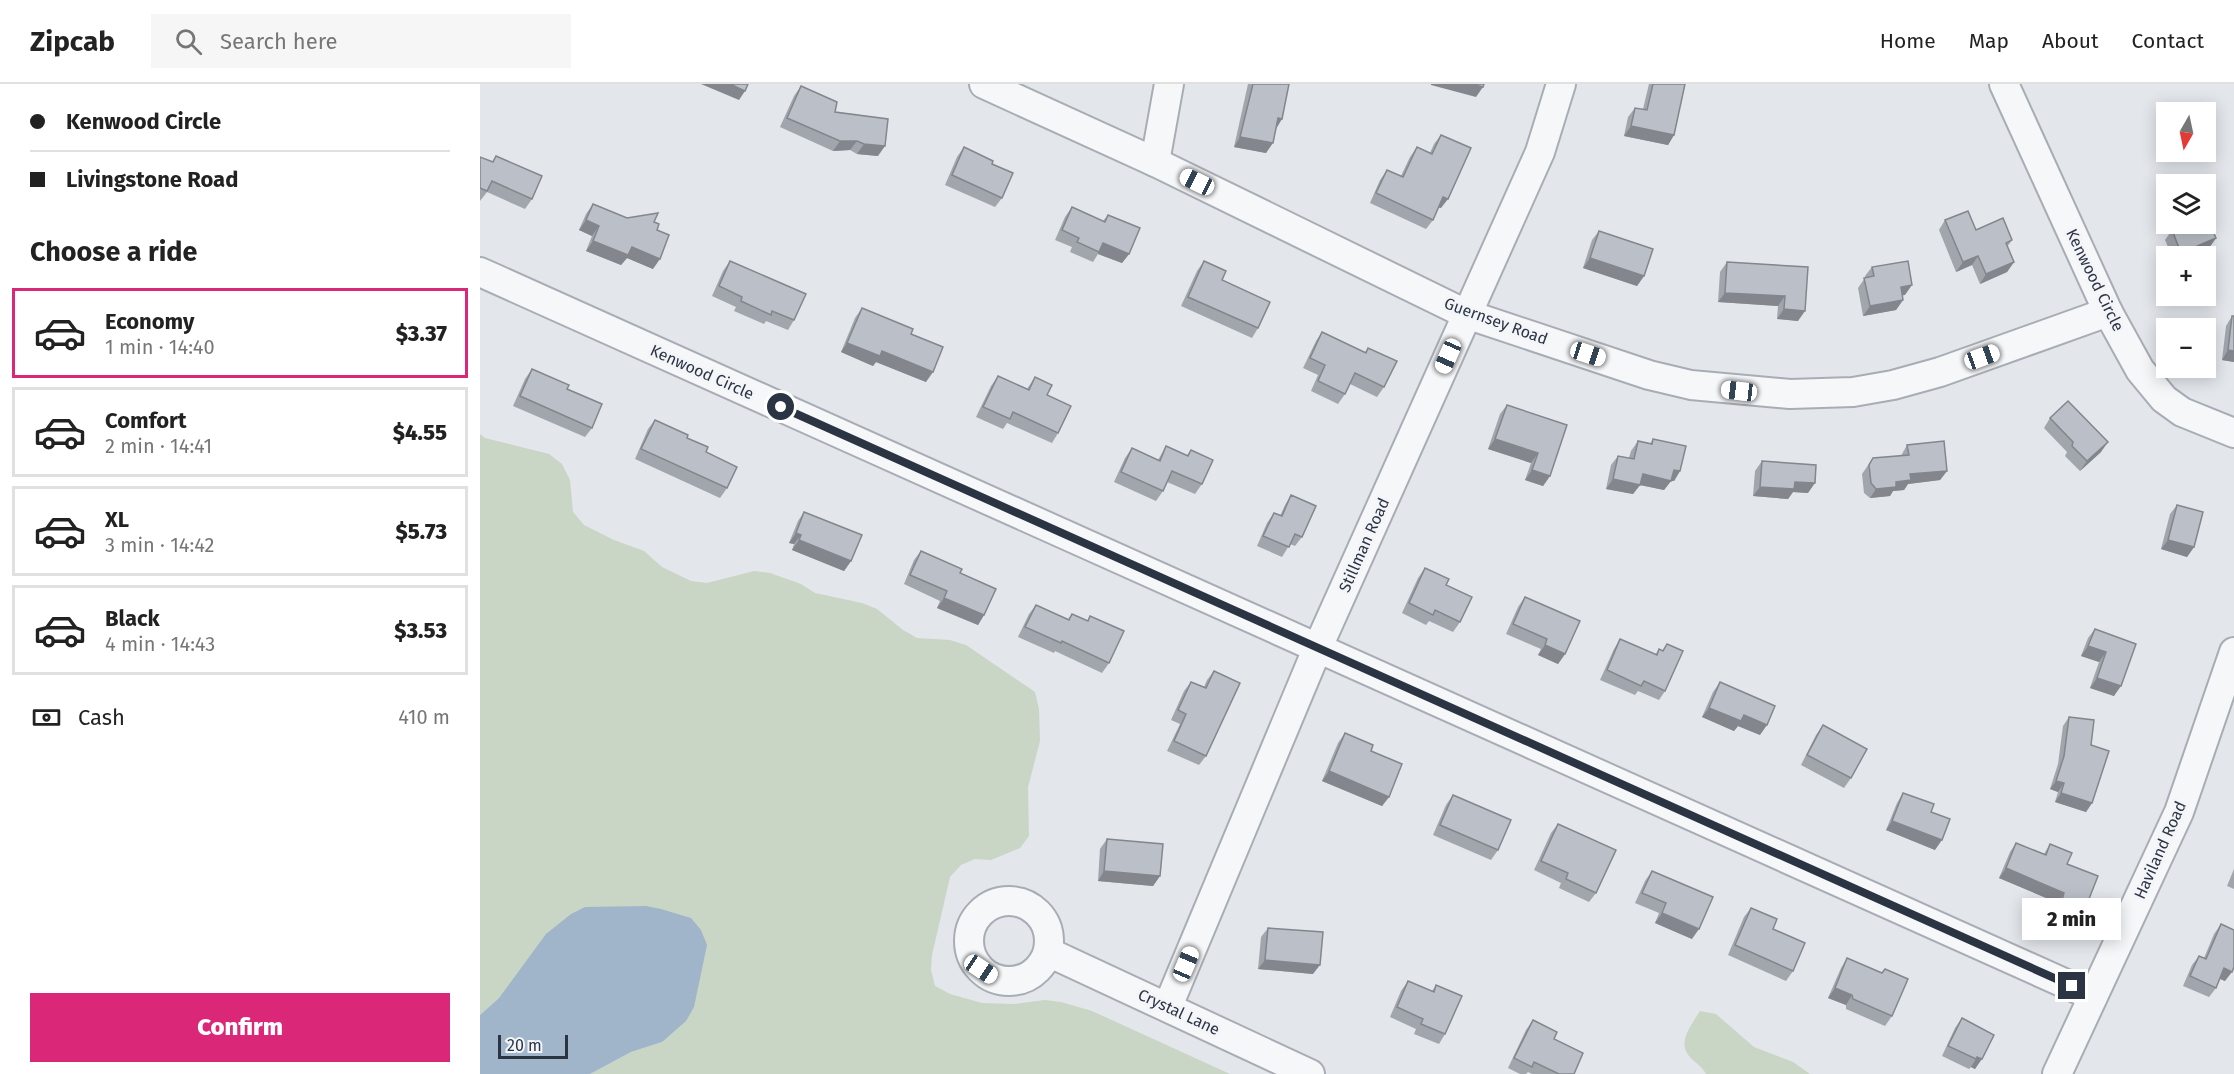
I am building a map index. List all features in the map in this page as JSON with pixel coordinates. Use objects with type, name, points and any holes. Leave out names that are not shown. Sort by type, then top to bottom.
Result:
[{"type":"street","name":"Guernsey Road","points":[[984,84],[1155,162],[1466,314],[1650,375],[1691,385],[1790,394],[1853,392],[1893,385],[1940,372],[2108,312]]},
{"type":"street","points":[[1155,162],[1169,84]]},
{"type":"street","name":"Stillman Road","points":[[1168,1006],[1318,647],[1540,153],[1561,84]]},
{"type":"street","name":"Kenwood Circle","points":[[2004,84],[2108,312],[2140,370],[2164,399],[2182,412],[2234,433]]},
{"type":"street","name":"Kenwood Circle","points":[[480,272],[2093,996]]},
{"type":"street","name":"Haviland Road","points":[[2057,1074],[2179,812],[2234,652]]},
{"type":"street","name":"Crystal Lane","points":[[1048,952],[1310,1074]]},
{"type":"green space","points":[[480,434],[485,438],[549,454],[562,464],[570,480],[573,512],[584,525],[614,540],[644,551],[662,567],[691,581],[707,583],[754,571],[770,573],[801,584],[815,593],[862,603],[877,609],[917,638],[950,640],[966,645],[1035,692],[1039,709],[1040,741],[1028,787],[1029,836],[1020,848],[991,860],[975,859],[961,865],[950,877],[932,955],[931,970],[935,986],[950,994],[982,1003],[1013,1004],[1045,1000],[1092,1011],[1230,1074],[590,1074],[631,1052],[662,1042],[499,998],[480,1015]]},
{"type":"green space","points":[[1700,1011],[1716,1014],[1754,1047],[1793,1062],[1810,1074],[1706,1074],[1689,1056],[1685,1045],[1687,1033]]},
{"type":"water","points":[[646,906],[691,918],[701,930],[707,945],[694,1007],[686,1021],[662,1042],[631,1052],[590,1074],[480,1074],[480,1015],[499,998],[546,934],[571,914],[585,907]]},
{"type":"building","points":[[730,84],[748,84],[745,91]]},
{"type":"building","points":[[1253,84],[1289,84],[1282,119],[1278,118],[1273,143],[1240,137]]},
{"type":"building","points":[[1653,84],[1685,84],[1674,135],[1631,126],[1635,108],[1647,110]]},
{"type":"building","points":[[801,86],[837,102],[835,112],[888,119],[885,146],[857,141],[840,141],[787,118]]},
{"type":"building","points":[[1441,135],[1471,148],[1448,199],[1443,197],[1433,220],[1376,193],[1387,170],[1403,177],[1417,147],[1432,154]]},
{"type":"building","points":[[964,147],[993,161],[992,164],[1013,173],[1002,198],[952,175]]},
{"type":"building","points":[[496,156],[542,176],[532,199],[492,181],[487,191],[480,188],[480,157],[493,162]]},
{"type":"building","points":[[593,204],[627,218],[658,213],[654,222],[659,224],[657,230],[669,235],[660,259],[632,247],[628,255],[593,241],[599,226],[586,220]]},
{"type":"building","points":[[1072,207],[1105,222],[1108,215],[1140,228],[1129,254],[1103,243],[1099,252],[1077,242],[1079,238],[1062,230]]},
{"type":"building","points":[[1968,211],[1976,230],[2003,218],[2012,240],[2006,243],[2014,262],[1986,274],[1978,256],[1963,262],[1945,220]]},
{"type":"building","points":[[1599,231],[1653,249],[1644,276],[1590,258]]},
{"type":"building","points":[[2174,234],[2214,234],[2216,238],[2197,246],[2178,246]]},
{"type":"building","points":[[730,261],[806,294],[794,320],[772,311],[771,315],[741,301],[742,297],[719,286]]},
{"type":"building","points":[[1204,261],[1226,271],[1222,280],[1270,302],[1258,328],[1188,297]]},
{"type":"building","points":[[1908,261],[1912,285],[1901,287],[1903,300],[1870,306],[1864,278],[1874,276],[1872,267]]},
{"type":"building","points":[[1727,262],[1808,267],[1805,311],[1784,309],[1785,296],[1725,293]]},
{"type":"building","points":[[862,308],[913,329],[911,334],[943,347],[933,372],[882,351],[880,356],[847,343]]},
{"type":"building","points":[[2232,316],[2234,316],[2234,351],[2228,350]]},
{"type":"building","points":[[1322,332],[1366,353],[1368,348],[1397,361],[1384,387],[1355,373],[1345,394],[1318,381],[1325,365],[1310,358]]},
{"type":"building","points":[[532,369],[569,385],[567,389],[602,404],[592,428],[520,396]]},
{"type":"building","points":[[998,376],[1029,390],[1035,377],[1052,385],[1047,395],[1071,406],[1058,433],[1013,412],[1010,419],[983,407]]},
{"type":"building","points":[[2068,401],[2108,442],[2087,461],[2050,418]]},
{"type":"building","points":[[1507,405],[1567,425],[1550,476],[1532,470],[1538,453],[1495,439]]},
{"type":"building","points":[[655,420],[688,435],[687,438],[708,447],[706,452],[737,467],[727,488],[641,449]]},
{"type":"building","points":[[1653,439],[1686,446],[1680,471],[1674,470],[1671,481],[1643,474],[1640,485],[1613,479],[1618,456],[1634,459],[1638,441],[1652,444]]},
{"type":"building","points":[[1944,441],[1947,471],[1910,474],[1911,480],[1896,482],[1896,487],[1876,489],[1871,483],[1869,465],[1873,458],[1909,455],[1907,445]]},
{"type":"building","points":[[1166,446],[1188,456],[1191,450],[1213,460],[1202,484],[1172,471],[1163,491],[1121,472],[1132,448],[1160,461]]},
{"type":"building","points":[[1762,461],[1816,465],[1815,483],[1795,482],[1794,489],[1760,487]]},
{"type":"building","points":[[1291,495],[1316,506],[1302,537],[1295,534],[1289,547],[1263,536],[1274,513],[1282,516]]},
{"type":"building","points":[[2177,505],[2203,512],[2194,547],[2168,540]]},
{"type":"building","points":[[804,512],[862,535],[851,561],[799,540],[801,535],[796,533]]},
{"type":"building","points":[[921,551],[962,569],[960,573],[996,589],[984,615],[944,598],[947,591],[910,575]]},
{"type":"building","points":[[1425,568],[1449,579],[1446,585],[1472,597],[1460,622],[1435,610],[1433,615],[1409,603]]},
{"type":"building","points":[[1525,597],[1580,621],[1565,654],[1545,645],[1547,639],[1513,624]]},
{"type":"building","points":[[1036,605],[1069,620],[1072,614],[1088,621],[1090,616],[1124,631],[1109,663],[1025,627]]},
{"type":"building","points":[[2095,629],[2136,644],[2121,686],[2097,678],[2106,652],[2088,646]]},
{"type":"building","points":[[1620,639],[1657,655],[1659,649],[1663,651],[1667,644],[1683,651],[1665,691],[1644,681],[1641,686],[1607,670]]},
{"type":"building","points":[[1214,671],[1240,683],[1206,756],[1174,741],[1186,714],[1178,710],[1191,682],[1206,688]]},
{"type":"building","points":[[1720,682],[1775,706],[1767,725],[1744,715],[1741,721],[1709,708]]},
{"type":"building","points":[[2069,717],[2094,720],[2091,745],[2109,751],[2092,803],[2061,793],[2064,783],[2056,781],[2064,756]]},
{"type":"building","points":[[1823,725],[1867,749],[1851,778],[1807,755]]},
{"type":"building","points":[[1345,733],[1373,745],[1371,751],[1402,764],[1389,797],[1329,771]]},
{"type":"building","points":[[1903,793],[1934,804],[1931,812],[1950,819],[1942,840],[1892,821]]},
{"type":"building","points":[[1453,795],[1511,820],[1498,850],[1440,825]]},
{"type":"building","points":[[1558,824],[1616,850],[1596,893],[1566,879],[1568,873],[1541,861]]},
{"type":"building","points":[[1107,839],[1163,844],[1160,876],[1104,871]]},
{"type":"building","points":[[2016,843],[2046,855],[2050,844],[2072,853],[2067,864],[2098,876],[2085,909],[2062,900],[2064,893],[2006,868]]},
{"type":"building","points":[[1652,871],[1713,897],[1699,929],[1662,913],[1666,903],[1642,893]]},
{"type":"building","points":[[1751,908],[1777,919],[1773,929],[1805,943],[1793,971],[1735,945]]},
{"type":"building","points":[[2221,924],[2234,930],[2234,967],[2232,972],[2224,968],[2216,988],[2190,976],[2199,956],[2206,959]]},
{"type":"building","points":[[1268,928],[1323,932],[1320,965],[1265,960]]},
{"type":"building","points":[[1847,958],[1882,973],[1885,969],[1908,979],[1892,1016],[1853,999],[1852,995],[1835,988]]},
{"type":"building","points":[[1408,981],[1434,992],[1436,985],[1462,996],[1445,1034],[1421,1024],[1423,1019],[1397,1007]]},
{"type":"building","points":[[1962,1018],[1994,1035],[1982,1059],[1977,1057],[1976,1059],[1948,1046]]},
{"type":"building","points":[[1533,1020],[1557,1032],[1554,1039],[1583,1053],[1574,1074],[1559,1074],[1534,1062],[1532,1067],[1514,1058]]},
{"type":"route","points":[[781,407],[2072,986]]}]
